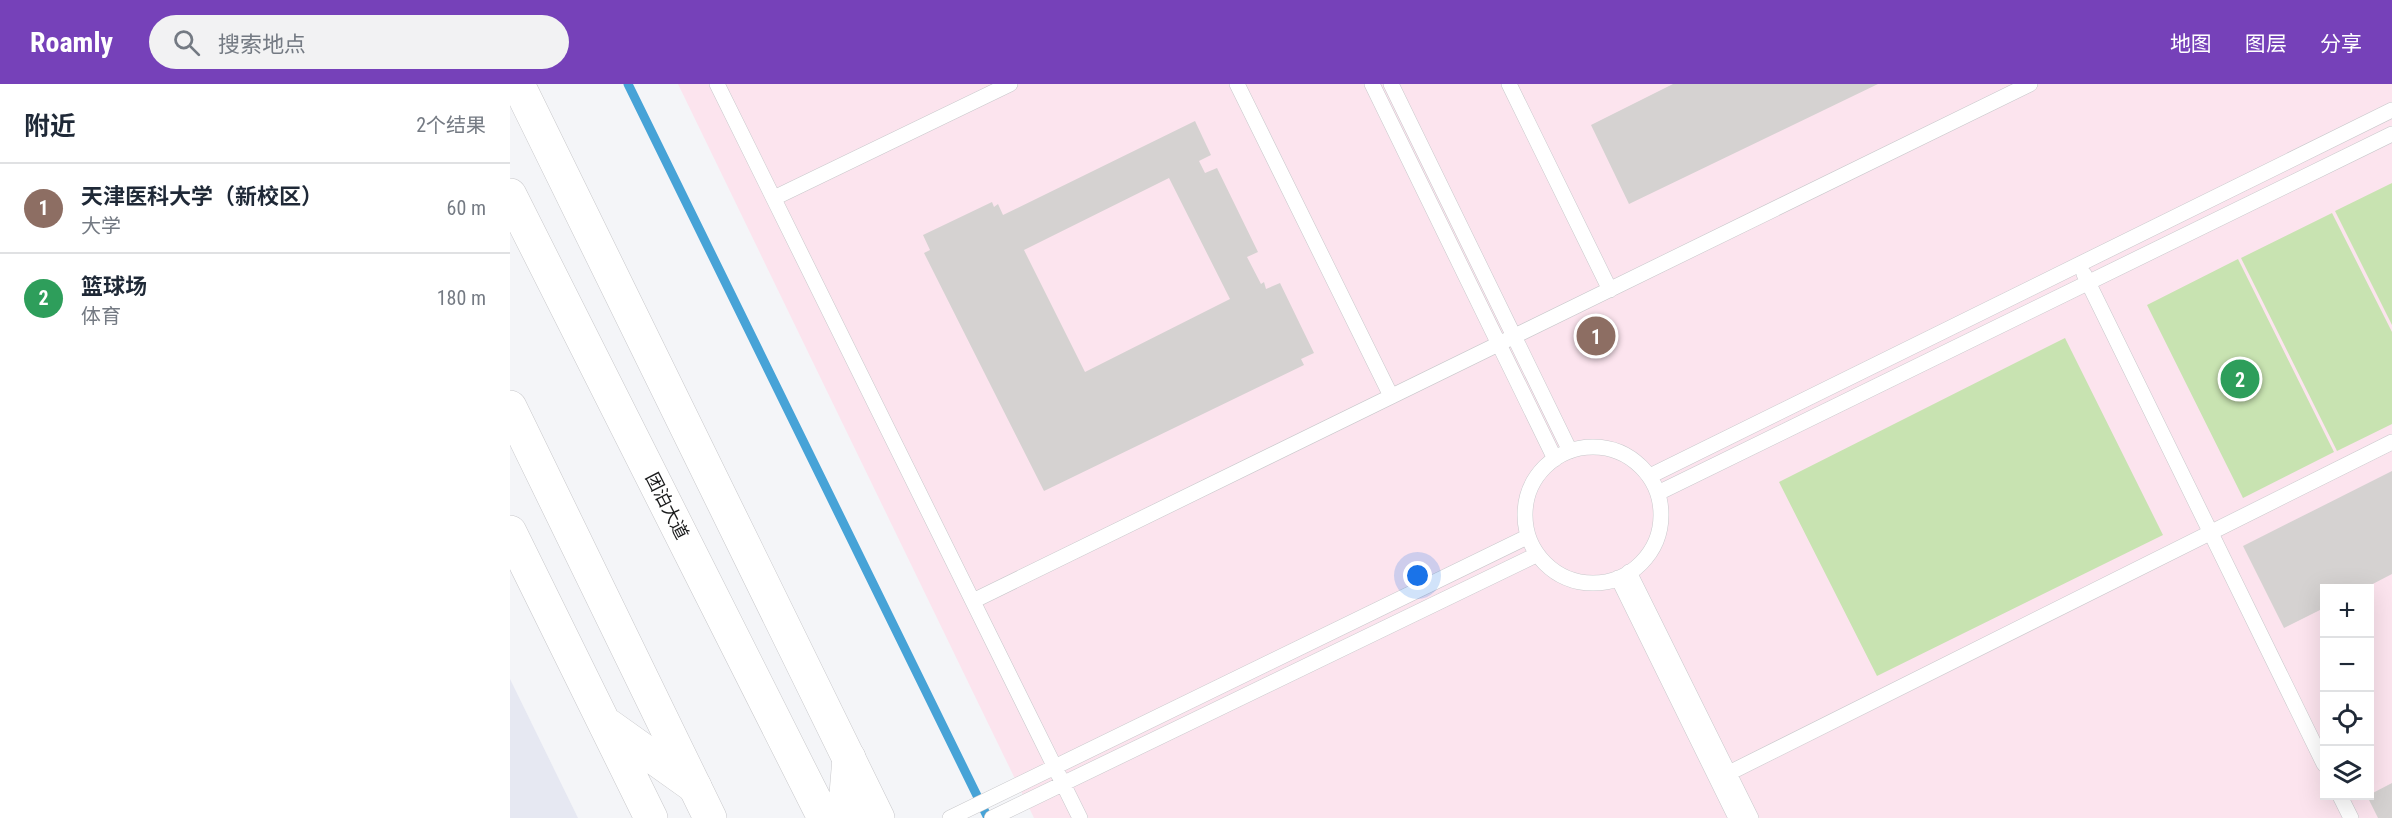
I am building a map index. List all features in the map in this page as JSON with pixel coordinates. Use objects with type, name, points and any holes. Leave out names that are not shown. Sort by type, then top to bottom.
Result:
[{"type":"main road","points":[[518,84],[878,818]]},
{"type":"main road","name":"团泊大道","points":[[510,195],[824,818]]},
{"type":"main road","points":[[510,408],[710,818]]},
{"type":"main road","points":[[510,532],[651,818]]},
{"type":"main road","points":[[604,723],[695,787]]},
{"type":"main road","points":[[844,818],[849,758]]},
{"type":"lane","points":[[717,84],[1080,818]]},
{"type":"lane","points":[[774,198],[1011,84]]},
{"type":"lane","points":[[1237,84],[1391,396]]},
{"type":"lane","points":[[1372,84],[1555,459]]},
{"type":"lane","points":[[1391,84],[1570,451]]},
{"type":"lane","points":[[1509,84],[1610,290]]},
{"type":"lane","points":[[973,601],[2030,84]]},
{"type":"lane","points":[[1650,476],[2392,110]]},
{"type":"lane","points":[[1658,493],[2392,134]]},
{"type":"lane","points":[[2079,264],[2320,754]]},
{"type":"lane","points":[[1723,776],[2392,442]]},
{"type":"lane","points":[[1584,447],[1602,447],[1621,452],[1637,462],[1650,476],[1658,493],[1661,512],[1659,531],[1652,548],[1641,564],[1608,582],[1588,583],[1568,579],[1551,570],[1536,555],[1527,537],[1524,517],[1526,497],[1534,479],[1547,464],[1570,451],[1584,447]]},
{"type":"lane","points":[[950,818],[1527,537]]},
{"type":"lane","points":[[998,815],[1536,555]]},
{"type":"lane","points":[[1623,575],[1723,776],[1751,818]]},
{"type":"lane","points":[[1723,776],[1736,818]]},
{"type":"lane","points":[[2342,800],[2351,818]]},
{"type":"shaded area","points":[[678,84],[2392,84],[2392,818],[1034,818]]},
{"type":"shaded area","points":[[510,679],[578,818],[510,818]]},
{"type":"green space","points":[[2392,183],[2392,325],[2335,211]]},
{"type":"green space","points":[[2332,213],[2392,332],[2392,424],[2337,451],[2241,258]]},
{"type":"green space","points":[[2238,259],[2334,452],[2243,498],[2147,305]]},
{"type":"green space","points":[[2065,338],[2163,535],[1877,676],[1779,482]]},
{"type":"building","points":[[1673,84],[1878,84],[1629,204],[1591,125]]},
{"type":"building","points":[[1195,121],[1211,155],[1199,161],[1205,173],[1217,168],[1258,252],[1247,257],[1261,284],[1264,282],[1266,289],[1280,283],[1314,353],[1301,359],[1304,365],[1044,491],[924,253],[930,250],[923,235],[992,202],[994,207],[998,204],[1003,215]],"holes":[[[1169,178],[1230,299],[1085,372],[1024,250]]]},
{"type":"building","points":[[2392,471],[2392,574],[2373,584],[2320,584],[2320,610],[2284,628],[2243,546]]},
{"type":"building","points":[[2392,783],[2392,818],[2378,818],[2369,800],[2374,800],[2374,792]]},
{"type":"waterway","points":[[628,84],[988,818]]},
{"type":"place","name":"天津医科大学（新校区）","points":[[1596,336]]},
{"type":"place","name":"篮球场","points":[[2240,379]]}]
